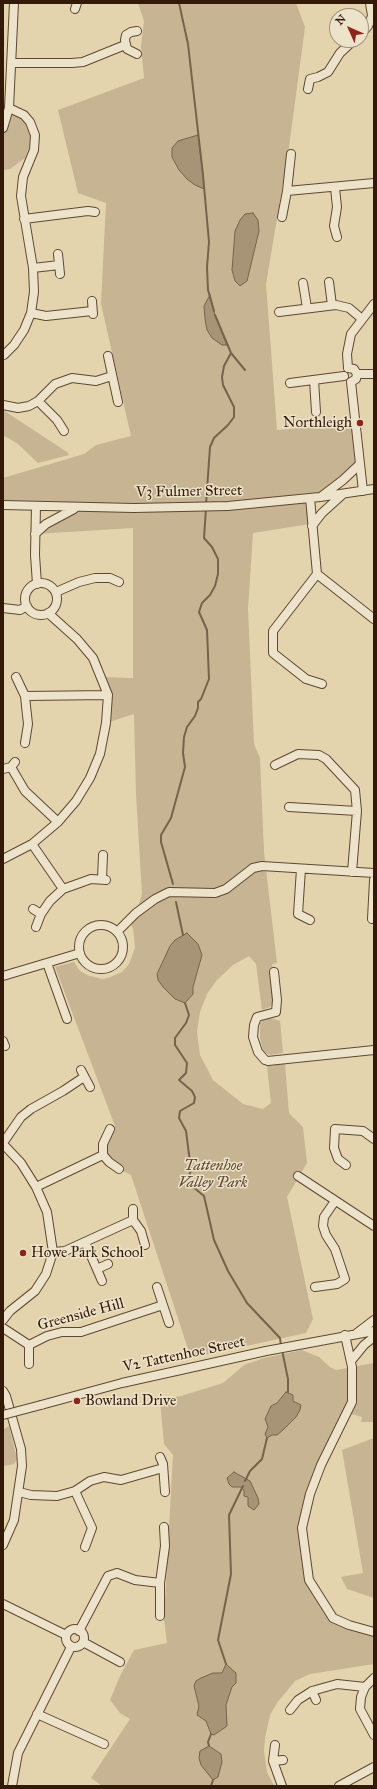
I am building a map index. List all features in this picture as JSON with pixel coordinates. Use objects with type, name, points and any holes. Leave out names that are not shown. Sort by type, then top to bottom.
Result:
[{"type":"street","points":[[3,128],[9,108],[14,3]]},
{"type":"street","points":[[369,24],[372,16],[370,3]]},
{"type":"street","points":[[125,45],[126,36],[137,31]]},
{"type":"street","points":[[12,63],[83,62],[125,45]]},
{"type":"street","points":[[125,45],[137,54]]},
{"type":"street","points":[[310,80],[328,72],[340,53],[345,48]]},
{"type":"street","points":[[304,72],[310,80],[308,89]]},
{"type":"street","points":[[3,355],[14,345],[24,330],[31,313],[34,292],[33,268],[24,219],[22,196],[23,177],[34,150],[35,135],[30,122],[24,114],[9,108]]},
{"type":"street","points":[[282,217],[287,191],[291,154]]},
{"type":"street","points":[[287,191],[335,188],[374,183]]},
{"type":"street","points":[[335,188],[337,207],[334,226],[337,237]]},
{"type":"street","points":[[24,219],[88,211],[95,212]]},
{"type":"street","points":[[58,254],[60,274]]},
{"type":"street","points":[[33,268],[59,265]]},
{"type":"street","points":[[329,282],[332,305]]},
{"type":"street","points":[[303,283],[307,308]]},
{"type":"street","points":[[31,313],[46,316],[92,312],[92,301]]},
{"type":"street","points":[[351,382],[347,381],[344,376],[345,370],[348,368],[347,354],[351,334],[374,304]]},
{"type":"street","points":[[279,312],[332,305],[344,306],[349,308],[362,319]]},
{"type":"street","points":[[108,356],[118,402]]},
{"type":"street","points":[[348,368],[354,369],[357,374]]},
{"type":"street","points":[[357,374],[374,374]]},
{"type":"street","points":[[351,382],[356,379],[357,374]]},
{"type":"street","points":[[3,405],[18,408],[29,406],[38,401],[55,384],[72,378],[96,381],[112,376]]},
{"type":"street","points":[[290,383],[344,376]]},
{"type":"street","points":[[314,380],[319,401],[316,412]]},
{"type":"street","points":[[351,382],[363,491]]},
{"type":"street","points":[[38,401],[54,422],[64,431]]},
{"type":"street","points":[[320,497],[344,480],[360,464]]},
{"type":"street","name":"V3 Fulmer Street","points":[[3,505],[76,508],[228,506],[320,497],[374,489]]},
{"type":"street","points":[[312,526],[322,513],[344,494]]},
{"type":"street","points":[[310,498],[317,574],[273,631],[273,653],[306,679],[322,684]]},
{"type":"street","points":[[36,506],[35,534],[37,584]]},
{"type":"street","points":[[35,534],[46,524],[76,508]]},
{"type":"street","points":[[317,574],[374,619]]},
{"type":"street","points":[[56,592],[79,582],[95,578],[110,578],[119,582]]},
{"type":"street","points":[[37,584],[50,586],[56,592],[57,597],[55,606],[48,613],[39,615],[30,610],[27,606],[27,593],[32,586],[37,584]]},
{"type":"street","points":[[3,608],[20,610],[27,606]]},
{"type":"street","points":[[3,859],[32,844],[58,822],[76,801],[90,778],[100,754],[106,723],[108,695],[94,658],[77,639],[48,613]]},
{"type":"street","points":[[16,678],[25,696],[28,724],[25,739]]},
{"type":"street","points":[[25,696],[108,695]]},
{"type":"street","points":[[275,765],[298,754],[319,755],[326,759],[355,790],[357,811],[352,872]]},
{"type":"street","points":[[9,766],[25,792],[58,822]]},
{"type":"street","points":[[289,807],[357,811]]},
{"type":"street","points":[[32,844],[63,889]]},
{"type":"street","points":[[36,927],[41,914],[50,901],[63,889],[91,879],[104,880],[103,855]]},
{"type":"street","points":[[117,932],[136,913],[155,899],[169,892],[215,893],[226,889],[253,868],[262,866],[374,873]]},
{"type":"street","points":[[301,869],[298,914],[310,920]]},
{"type":"street","points":[[373,916],[374,880]]},
{"type":"street","points":[[33,909],[41,914]]},
{"type":"street","points":[[104,925],[111,927],[117,932],[123,944],[120,958],[115,964],[102,969],[88,965],[80,953],[80,939],[90,928],[104,925]]},
{"type":"street","points":[[3,976],[80,953]]},
{"type":"street","points":[[47,963],[58,1006],[67,1019]]},
{"type":"street","points":[[274,972],[277,1000],[276,1012],[257,1017],[254,1025],[253,1037],[258,1052],[265,1060],[268,1061],[374,1050]]},
{"type":"street","points":[[3,1320],[10,1311],[35,1291],[46,1274],[53,1252],[47,1212],[36,1187],[21,1163],[3,1143],[21,1117],[30,1109],[63,1092],[82,1073],[90,1087]]},
{"type":"street","points":[[346,1165],[338,1159],[334,1148],[335,1129],[363,1131],[374,1138]]},
{"type":"street","points":[[110,1130],[103,1144],[103,1155],[109,1162],[119,1168]]},
{"type":"street","points":[[36,1187],[103,1155]]},
{"type":"street","points":[[298,1176],[374,1226]]},
{"type":"street","points":[[315,1287],[337,1284],[345,1280],[335,1249],[326,1235],[323,1226],[324,1217],[335,1200]]},
{"type":"street","points":[[133,1209],[133,1220],[141,1231],[145,1245]]},
{"type":"street","points":[[53,1252],[65,1251],[111,1228],[133,1220]]},
{"type":"street","points":[[84,1242],[102,1281]]},
{"type":"street","points":[[96,1269],[108,1264]]},
{"type":"street","points":[[157,1286],[169,1323]]},
{"type":"street","name":"Greenside Hill","points":[[29,1345],[47,1336],[62,1332],[81,1332],[163,1305]]},
{"type":"street","points":[[357,1333],[374,1320]]},
{"type":"street","name":"Greenside Hill","points":[[3,1328],[29,1345]]},
{"type":"street","name":"V2 Tattenhoe Street","points":[[3,1415],[122,1383],[266,1351],[345,1335],[374,1331]]},
{"type":"street","points":[[345,1335],[351,1361],[353,1381],[352,1402],[320,1465],[310,1494],[302,1528],[309,1580],[333,1618],[349,1626],[374,1632]]},
{"type":"street","points":[[351,1361],[364,1345],[374,1337]]},
{"type":"street","name":"Greenside Hill","points":[[29,1345],[29,1364]]},
{"type":"street","points":[[3,1391],[6,1396],[21,1449],[22,1466],[14,1520],[3,1545]]},
{"type":"street","points":[[160,1457],[165,1492]]},
{"type":"street","points":[[19,1492],[31,1495],[57,1496],[76,1491],[90,1482],[104,1477],[121,1480],[162,1468]]},
{"type":"street","points":[[76,1491],[92,1528],[85,1547]]},
{"type":"street","points":[[160,1616],[160,1583],[165,1546],[164,1527]]},
{"type":"street","points":[[79,1631],[108,1576],[117,1573],[136,1580],[160,1583]]},
{"type":"street","points":[[3,1604],[66,1635]]},
{"type":"street","points":[[71,1647],[66,1642],[66,1635],[70,1631],[79,1631],[83,1635],[83,1642]]},
{"type":"street","points":[[71,1647],[78,1646],[83,1642]]},
{"type":"street","points":[[83,1642],[120,1662]]},
{"type":"street","points":[[12,1786],[18,1753],[71,1647]]},
{"type":"street","points":[[374,1678],[365,1687],[361,1697],[360,1709],[374,1735]]},
{"type":"street","points":[[290,1710],[298,1700],[312,1691],[336,1684],[365,1687]]},
{"type":"street","points":[[312,1691],[316,1700]]},
{"type":"street","points":[[37,1714],[104,1744]]},
{"type":"street","points":[[275,1745],[273,1761],[282,1786]]},
{"type":"street","points":[[273,1761],[283,1760]]},
{"type":"street","points":[[339,1786],[374,1767]]},
{"type":"green space","name":"Tattenhoe Valley Park","points":[[138,3],[296,3],[305,27],[289,147],[266,284],[277,430],[356,423],[360,464],[343,480],[310,498],[310,524],[253,533],[248,609],[254,744],[260,758],[264,852],[277,963],[272,964],[274,972],[274,1001],[270,1007],[262,1010],[256,964],[249,956],[233,965],[217,980],[207,994],[200,1012],[197,1032],[200,1055],[213,1080],[243,1104],[263,1109],[271,1103],[267,1066],[285,1064],[289,1113],[303,1127],[307,1163],[287,1197],[313,1319],[306,1333],[191,1358],[131,1175],[119,1169],[103,1155],[110,1129],[115,1126],[55,967],[74,962],[80,971],[87,975],[102,979],[108,978],[122,972],[129,964],[135,948],[133,928],[128,920],[136,913],[142,894],[136,794],[134,714],[106,723],[102,677],[133,678],[133,528],[35,534],[75,508],[3,505],[3,478],[84,454],[96,445],[131,436],[101,304],[106,203],[78,193],[58,110],[144,78],[141,46],[144,21]]},
{"type":"green space","points":[[3,108],[21,116],[30,133],[31,142],[25,158],[10,169],[3,170]]},
{"type":"green space","points":[[3,410],[67,452],[69,455],[38,463],[18,444],[3,435]]},
{"type":"green space","points":[[267,1017],[280,1021],[283,1053],[270,1055],[263,1051],[260,1038],[260,1023]]},
{"type":"green space","points":[[302,1350],[319,1357],[330,1367],[336,1370],[374,1363],[374,1422],[361,1422],[362,1417],[347,1413],[321,1465],[302,1528],[309,1580],[333,1618],[374,1632],[374,1664],[310,1674],[295,1681],[277,1703],[270,1715],[265,1738],[264,1751],[267,1772],[274,1786],[102,1786],[91,1778],[130,1719],[120,1713],[110,1700],[120,1676],[134,1650],[167,1643],[164,1620],[173,1455],[164,1444],[160,1400],[181,1396],[223,1383],[244,1365],[264,1358]]},
{"type":"green space","points":[[9,1426],[17,1459],[14,1464],[3,1466],[3,1430]]},
{"type":"green space","points":[[374,1438],[374,1598],[347,1589],[341,1577],[363,1573],[342,1450]]},
{"type":"shaded area","points":[[198,135],[204,189],[187,179],[179,170],[172,157],[172,148],[178,141]]},
{"type":"shaded area","points":[[253,213],[258,220],[259,231],[247,281],[240,286],[235,281],[232,270],[235,231],[240,220],[245,214]]},
{"type":"shaded area","points":[[210,295],[215,315],[227,345],[222,345],[212,338],[207,330],[204,306]]},
{"type":"shaded area","points":[[187,933],[198,944],[202,955],[193,987],[193,994],[185,1003],[175,999],[163,987],[158,980],[157,974],[170,946],[175,940]]},
{"type":"shaded area","points":[[286,1392],[293,1395],[293,1401],[301,1405],[300,1410],[296,1417],[283,1430],[277,1435],[272,1435],[267,1438],[265,1434],[268,1427],[265,1419],[271,1406],[277,1403]]},
{"type":"shaded area","points":[[234,1472],[250,1481],[258,1498],[259,1504],[254,1510],[248,1506],[248,1497],[244,1496],[244,1490],[241,1487],[232,1487],[229,1484],[227,1478]]},
{"type":"shaded area","points":[[226,1664],[236,1673],[236,1683],[232,1687],[226,1705],[227,1726],[214,1735],[211,1734],[206,1721],[197,1715],[199,1706],[194,1686],[196,1681],[201,1678],[213,1673],[222,1673]]},
{"type":"shaded area","points":[[209,1746],[221,1754],[222,1762],[218,1777],[213,1780],[201,1765],[199,1758],[200,1751]]},
{"type":"waterway","points":[[179,3],[188,44],[203,175],[209,242],[207,267],[208,290],[214,311]]},
{"type":"waterway","points":[[206,504],[210,447],[214,438],[234,417],[234,407],[223,385],[222,377],[224,366],[231,353],[215,315]]},
{"type":"waterway","points":[[231,353],[245,370]]},
{"type":"waterway","points":[[173,884],[161,842],[161,835],[171,818],[185,767],[183,753],[184,737],[187,727],[195,716],[198,708],[198,702],[201,699],[209,679],[207,630],[199,612],[202,603],[210,595],[215,586],[218,574],[218,559],[212,547],[204,538],[206,508]]},
{"type":"waterway","points":[[176,902],[183,935]]},
{"type":"waterway","points":[[185,1003],[189,1015],[186,1023],[175,1038],[175,1045],[187,1063],[186,1073],[179,1080],[192,1091],[195,1097],[194,1103],[180,1111],[179,1118],[186,1131],[191,1170],[187,1182],[204,1196],[214,1240],[228,1271],[247,1303],[280,1338],[281,1346]]},
{"type":"waterway","points":[[282,1350],[288,1379],[288,1392]]},
{"type":"waterway","points":[[245,1481],[250,1471],[262,1459],[267,1438]]},
{"type":"waterway","points":[[226,1664],[218,1640],[231,1574],[229,1515],[243,1486]]},
{"type":"waterway","points":[[209,1746],[208,1742],[211,1734]]},
{"type":"waterway","points":[[211,1786],[213,1780]]},
{"type":"place","name":"Northleigh","points":[[360,423]]},
{"type":"place","name":"Howe Park School","points":[[23,1253]]},
{"type":"place","name":"Bowland Drive","points":[[77,1401]]}]
